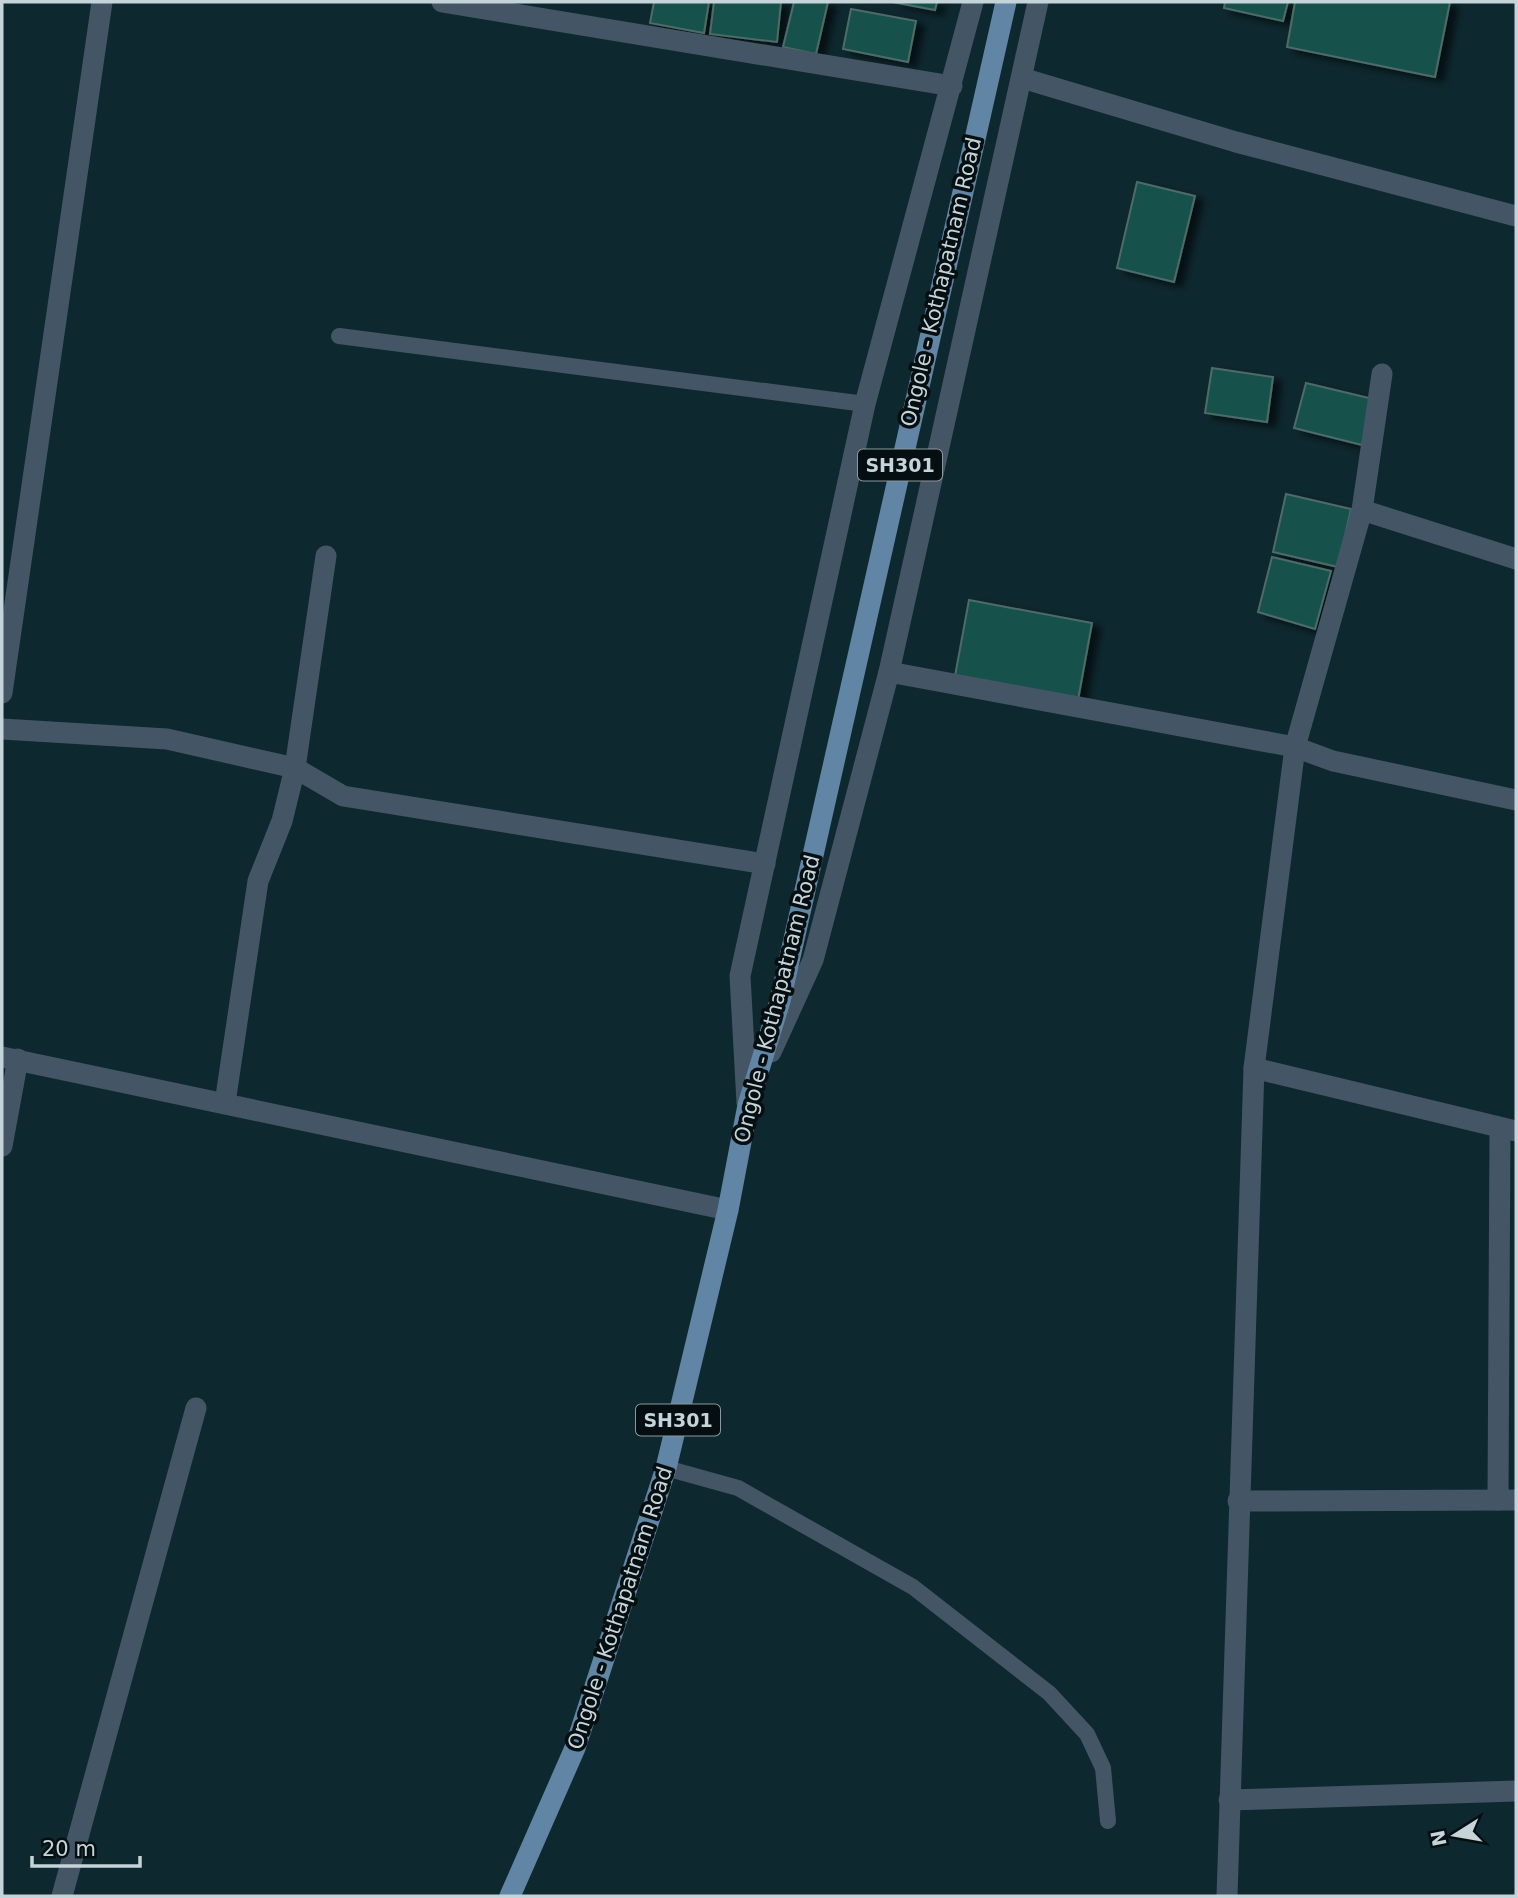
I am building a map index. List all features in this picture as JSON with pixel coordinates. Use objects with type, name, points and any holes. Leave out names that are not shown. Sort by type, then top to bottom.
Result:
[{"type":"main road","name":"Ongole - Kothapatnam Road","points":[[510,1896],[575,1748],[666,1468],[728,1210],[748,1105],[780,1001],[1006,2]]},
{"type":"street","points":[[2,693],[102,2]]},
{"type":"street","points":[[442,2],[952,86]]},
{"type":"street","points":[[748,1105],[740,976],[865,404],[973,2]]},
{"type":"street","points":[[748,1105],[813,960],[889,672],[1038,2]]},
{"type":"street","points":[[1022,78],[1236,142],[1516,216]]},
{"type":"street","points":[[1227,1896],[1254,1068],[1295,747],[1362,510],[1382,374]]},
{"type":"street","points":[[1362,510],[1516,559]]},
{"type":"street","points":[[225,1103],[258,881],[282,821],[295,768],[326,556]]},
{"type":"street","points":[[889,672],[1295,747],[1333,761],[1516,800]]},
{"type":"street","points":[[2,729],[167,739],[295,768],[343,796],[765,864]]},
{"type":"street","points":[[2,1146],[10,1058],[728,1210]]},
{"type":"street","points":[[1238,1501],[1507,1500],[1508,1130],[1254,1068]]},
{"type":"street","points":[[62,1896],[196,1408]]},
{"type":"street","points":[[1230,1800],[1516,1791]]},
{"type":"lane","points":[[339,336],[865,404]]},
{"type":"lane","points":[[666,1468],[738,1488],[913,1587],[1049,1693],[1087,1734],[1103,1768],[1108,1821]]},
{"type":"building","points":[[654,2],[709,2],[704,33],[650,23]]},
{"type":"building","points":[[714,2],[781,2],[777,42],[710,34]]},
{"type":"building","points":[[794,2],[828,2],[816,54],[783,47]]},
{"type":"building","points":[[892,2],[937,2],[935,10]]},
{"type":"building","points":[[1225,2],[1288,2],[1283,21],[1224,8]]},
{"type":"building","points":[[1295,2],[1450,2],[1435,77],[1287,47]]},
{"type":"building","points":[[851,9],[916,21],[908,62],[843,49]]},
{"type":"building","points":[[1137,182],[1195,196],[1174,282],[1117,268]]},
{"type":"building","points":[[1212,368],[1273,377],[1267,422],[1205,413]]},
{"type":"building","points":[[1306,383],[1373,399],[1362,445],[1294,428]]},
{"type":"building","points":[[1286,494],[1351,509],[1338,567],[1273,552]]},
{"type":"building","points":[[1272,557],[1331,571],[1315,629],[1258,612]]},
{"type":"building","points":[[969,600],[1092,623],[1078,700],[955,676]]}]
